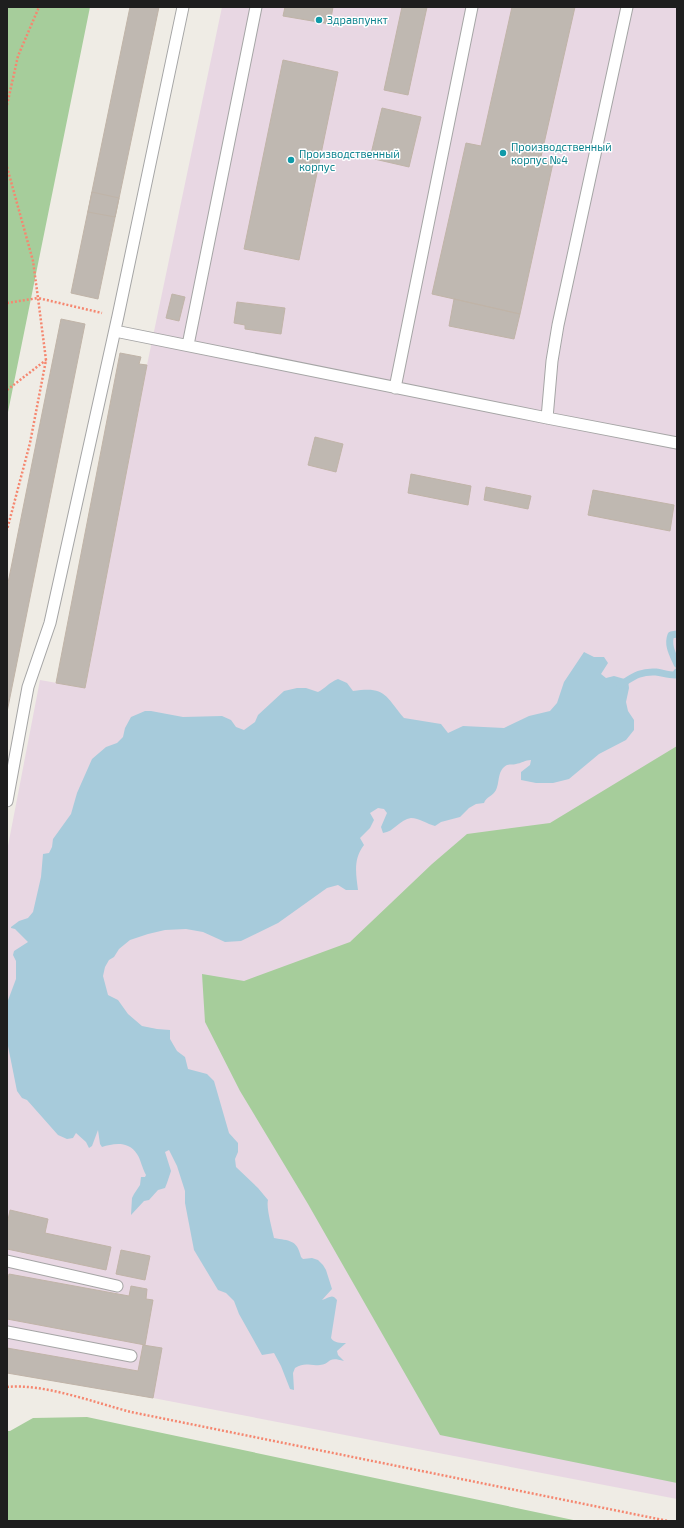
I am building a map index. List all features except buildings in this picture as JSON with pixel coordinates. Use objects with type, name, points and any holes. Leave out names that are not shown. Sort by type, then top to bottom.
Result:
[{"type":"lane","points":[[7,801],[28,687],[50,623],[115,331],[183,7]]},
{"type":"lane","points":[[188,345],[256,7]]},
{"type":"lane","points":[[395,388],[472,7]]},
{"type":"lane","points":[[547,418],[552,362],[558,325],[627,7]]},
{"type":"lane","points":[[115,331],[677,443]]},
{"type":"lane","points":[[7,1261],[117,1286]]},
{"type":"lane","points":[[7,1332],[131,1356]]},
{"type":"path","points":[[7,105],[18,56],[39,7]]},
{"type":"path","points":[[7,167],[33,261],[46,360],[30,443],[7,530]]},
{"type":"path","points":[[7,303],[38,298],[118,316]]},
{"type":"path","points":[[7,390],[46,360]]},
{"type":"path","points":[[7,1387],[36,1388],[131,1412],[668,1521]]},
{"type":"shaded area","points":[[222,7],[677,7],[677,1499],[153,1398],[7,1373],[7,851],[40,680],[85,688],[147,365]]},
{"type":"green space","points":[[7,7],[90,7],[7,417]]},
{"type":"green space","points":[[677,746],[677,1483],[440,1435],[308,1204],[240,1091],[205,1022],[202,974],[244,981],[350,942],[432,864],[467,834],[550,823]]},
{"type":"green space","points":[[87,1417],[578,1521],[7,1521],[7,1431],[10,1431],[33,1418]]},
{"type":"water","points":[[584,652],[594,657],[604,657],[608,663],[601,674],[606,678],[614,676],[628,680],[629,688],[626,702],[628,711],[634,720],[634,730],[626,740],[599,754],[569,779],[553,783],[536,783],[521,780],[521,772],[530,765],[531,760],[507,765],[500,773],[496,790],[486,799],[484,803],[476,804],[469,808],[460,817],[441,822],[435,826],[411,818],[383,833],[381,827],[387,813],[384,809],[378,808],[370,813],[374,820],[370,828],[360,838],[364,845],[358,856],[356,867],[358,890],[346,890],[338,885],[327,888],[278,923],[241,941],[225,942],[203,932],[186,929],[165,930],[148,934],[130,940],[119,949],[105,967],[103,976],[108,995],[118,1000],[128,1014],[142,1026],[170,1030],[170,1039],[177,1051],[185,1057],[188,1069],[207,1074],[214,1081],[229,1133],[238,1143],[238,1152],[235,1159],[236,1167],[268,1200],[268,1213],[274,1238],[292,1242],[297,1247],[303,1259],[312,1258],[318,1260],[326,1270],[332,1289],[322,1300],[332,1296],[337,1300],[331,1338],[336,1342],[346,1343],[337,1351],[338,1355],[344,1361],[334,1359],[324,1364],[298,1366],[295,1368],[293,1373],[294,1390],[290,1389],[274,1353],[262,1355],[239,1314],[234,1301],[226,1293],[218,1290],[194,1250],[185,1203],[185,1191],[177,1166],[169,1150],[165,1152],[171,1171],[165,1188],[158,1190],[149,1200],[144,1201],[131,1215],[132,1198],[140,1185],[141,1177],[145,1177],[146,1175],[134,1150],[121,1144],[102,1147],[100,1144],[98,1130],[92,1146],[89,1148],[86,1142],[76,1133],[73,1138],[67,1139],[58,1135],[17,1091],[7,1041],[7,1003],[16,979],[16,961],[13,955],[14,951],[28,942],[11,927],[19,921],[28,918],[33,912],[41,877],[43,854],[49,853],[52,847],[53,839],[71,814],[77,793],[92,759],[106,747],[117,743],[123,737],[125,728],[131,717],[145,711],[183,717],[222,716],[231,720],[236,727],[244,730],[255,722],[258,715],[284,691],[297,688],[306,688],[318,692],[338,679],[347,683],[353,691],[378,691],[388,698],[404,718],[441,724],[448,733],[463,726],[504,728],[529,716],[550,711],[557,703],[564,682]]},
{"type":"waterway","points":[[677,634],[671,635],[670,639],[671,650],[677,664]]},
{"type":"waterway","points":[[620,685],[645,672],[675,675],[677,672]]},
{"type":"place","name":"Здравпункт","points":[[319,20]]},
{"type":"place","name":"Производственный корпус №4","points":[[503,153]]},
{"type":"place","name":"Производственный корпус","points":[[291,160]]}]
